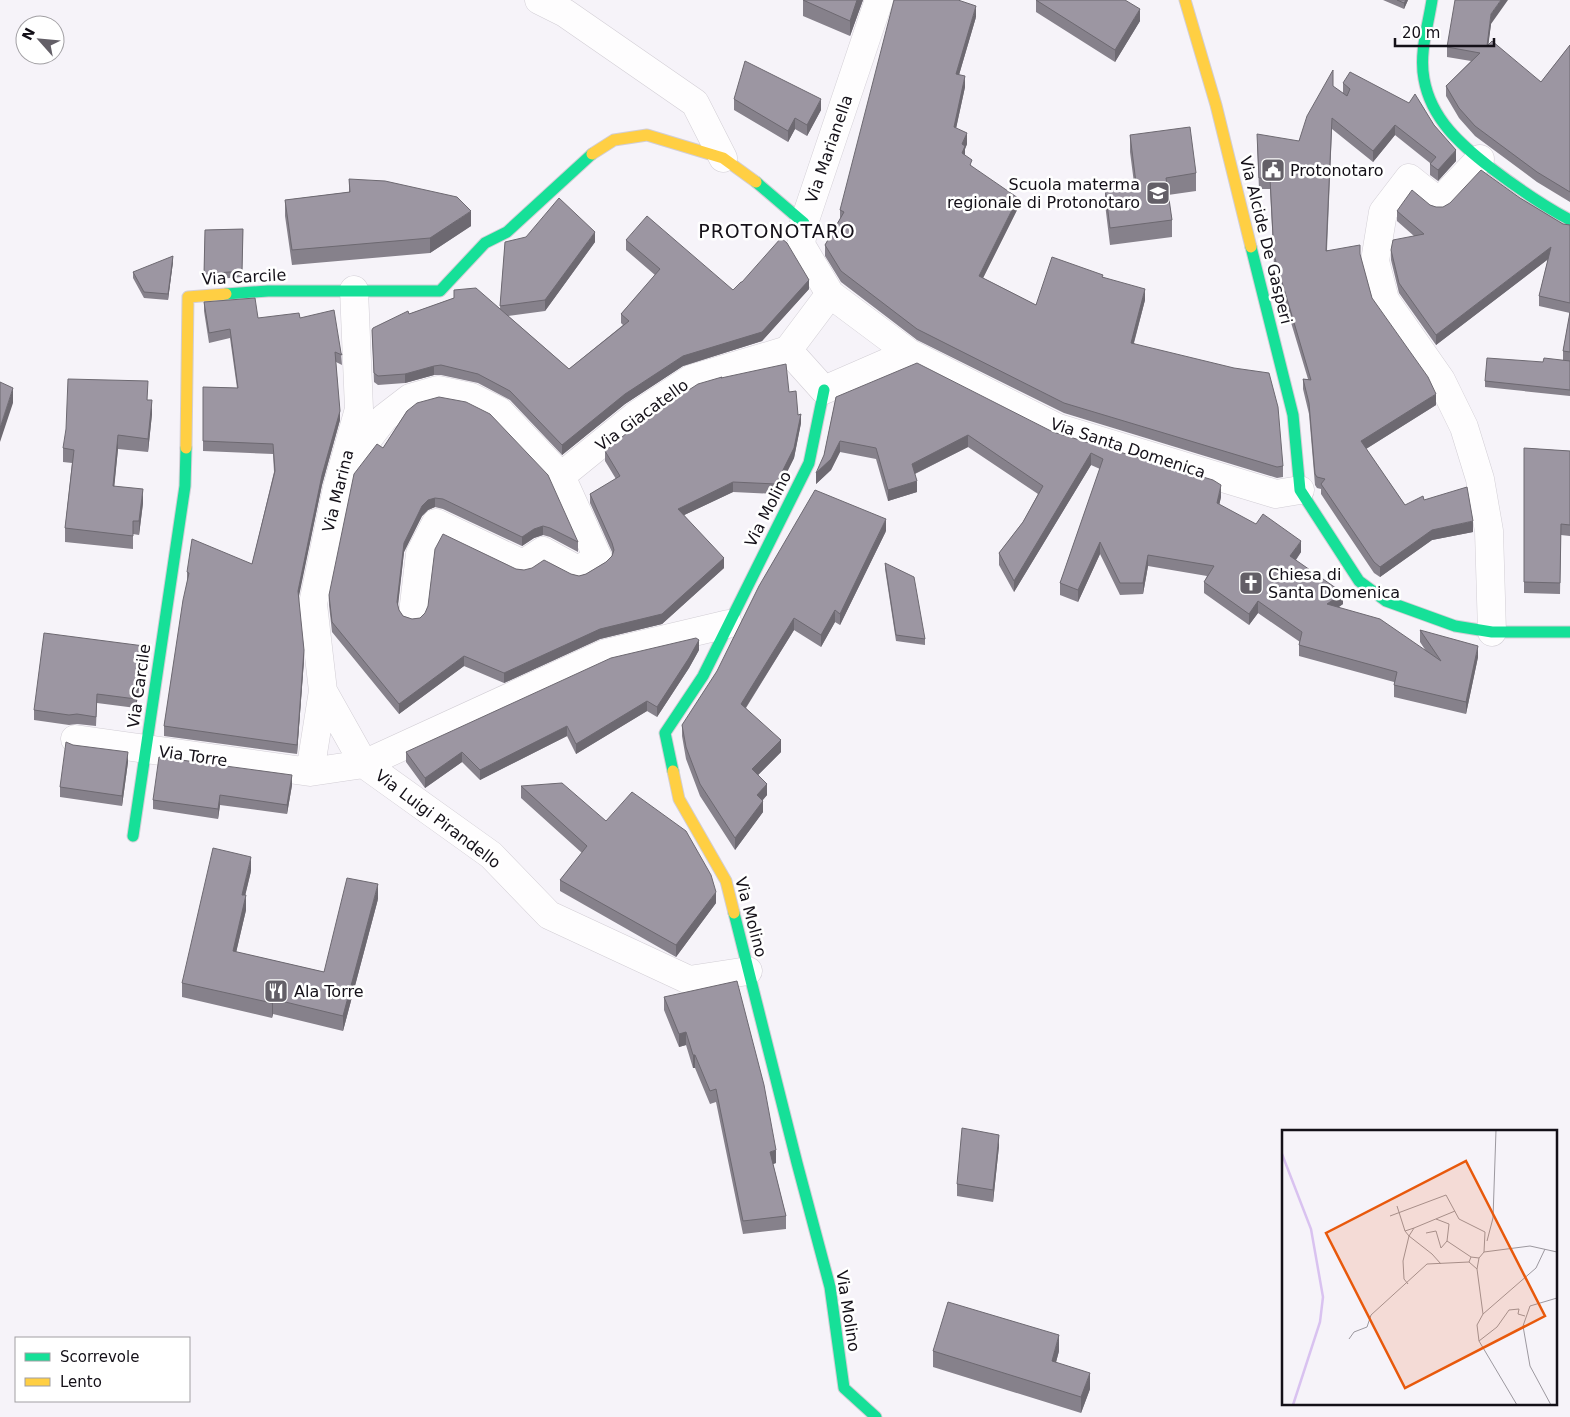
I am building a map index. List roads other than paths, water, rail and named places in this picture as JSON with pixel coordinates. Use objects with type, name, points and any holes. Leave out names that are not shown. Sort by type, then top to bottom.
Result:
[{"type":"street","points":[[539,0],[566,13],[695,103],[723,158]]},
{"type":"street","name":"Via Marianella","points":[[830,294],[801,245],[804,223],[879,0]]},
{"type":"street","name":"Via Alcide De Gasperi","points":[[1185,0],[1216,105],[1293,415],[1300,490]]},
{"type":"street","points":[[1432,0],[1424,44],[1424,80],[1440,116],[1468,151],[1516,188],[1570,220]]},
{"type":"street","name":"Via Carcile","points":[[133,836],[184,486],[188,297],[268,290],[440,290],[485,243],[507,232],[592,154],[614,140],[647,135],[723,158],[759,184],[804,223]]},
{"type":"street","points":[[1480,159],[1439,202],[1409,178],[1383,212],[1375,261],[1385,300],[1440,380],[1464,427],[1480,479],[1489,530],[1492,632]]},
{"type":"street","name":"Via Marina","points":[[323,691],[313,604],[342,473],[359,409],[354,290]]},
{"type":"street","points":[[830,294],[788,350],[824,390],[909,353]]},
{"type":"street","name":"Via Santa Domenica","points":[[830,294],[909,353],[1058,428],[1276,494],[1300,490]]},
{"type":"street","name":"Via Giacatello","points":[[561,476],[635,416],[691,379],[788,350]]},
{"type":"street","points":[[342,473],[384,418],[410,398],[438,390],[471,396],[499,411],[561,476],[598,558],[578,570],[543,551],[523,564],[436,524],[420,554],[413,614]]},
{"type":"street","name":"Via Molino","points":[[824,390],[809,463],[703,676],[665,733],[679,800],[726,881],[830,1287],[844,1388],[876,1417]]},
{"type":"street","points":[[1300,490],[1359,581],[1386,601],[1455,626],[1492,632],[1570,632]]},
{"type":"street","name":"Via Torre","points":[[75,739],[310,772],[364,764],[606,653],[728,624]]},
{"type":"street","points":[[323,691],[364,764]]},
{"type":"street","points":[[310,772],[323,691]]},
{"type":"street","name":"Via Luigi Pirandello","points":[[364,764],[491,855],[549,915],[689,980],[748,971]]},
{"type":"place","name":"Protonotaro","points":[[1273,170]]},
{"type":"place","name":"Scuola materma regionale di Protonotaro","points":[[1158,193]]},
{"type":"place","name":"Chiesa di Santa Domenica","points":[[1251,583]]},
{"type":"place","name":"Ala Torre","points":[[276,991]]},
{"type":"district","name":"PROTONOTARO","points":[[777,231]]}]
